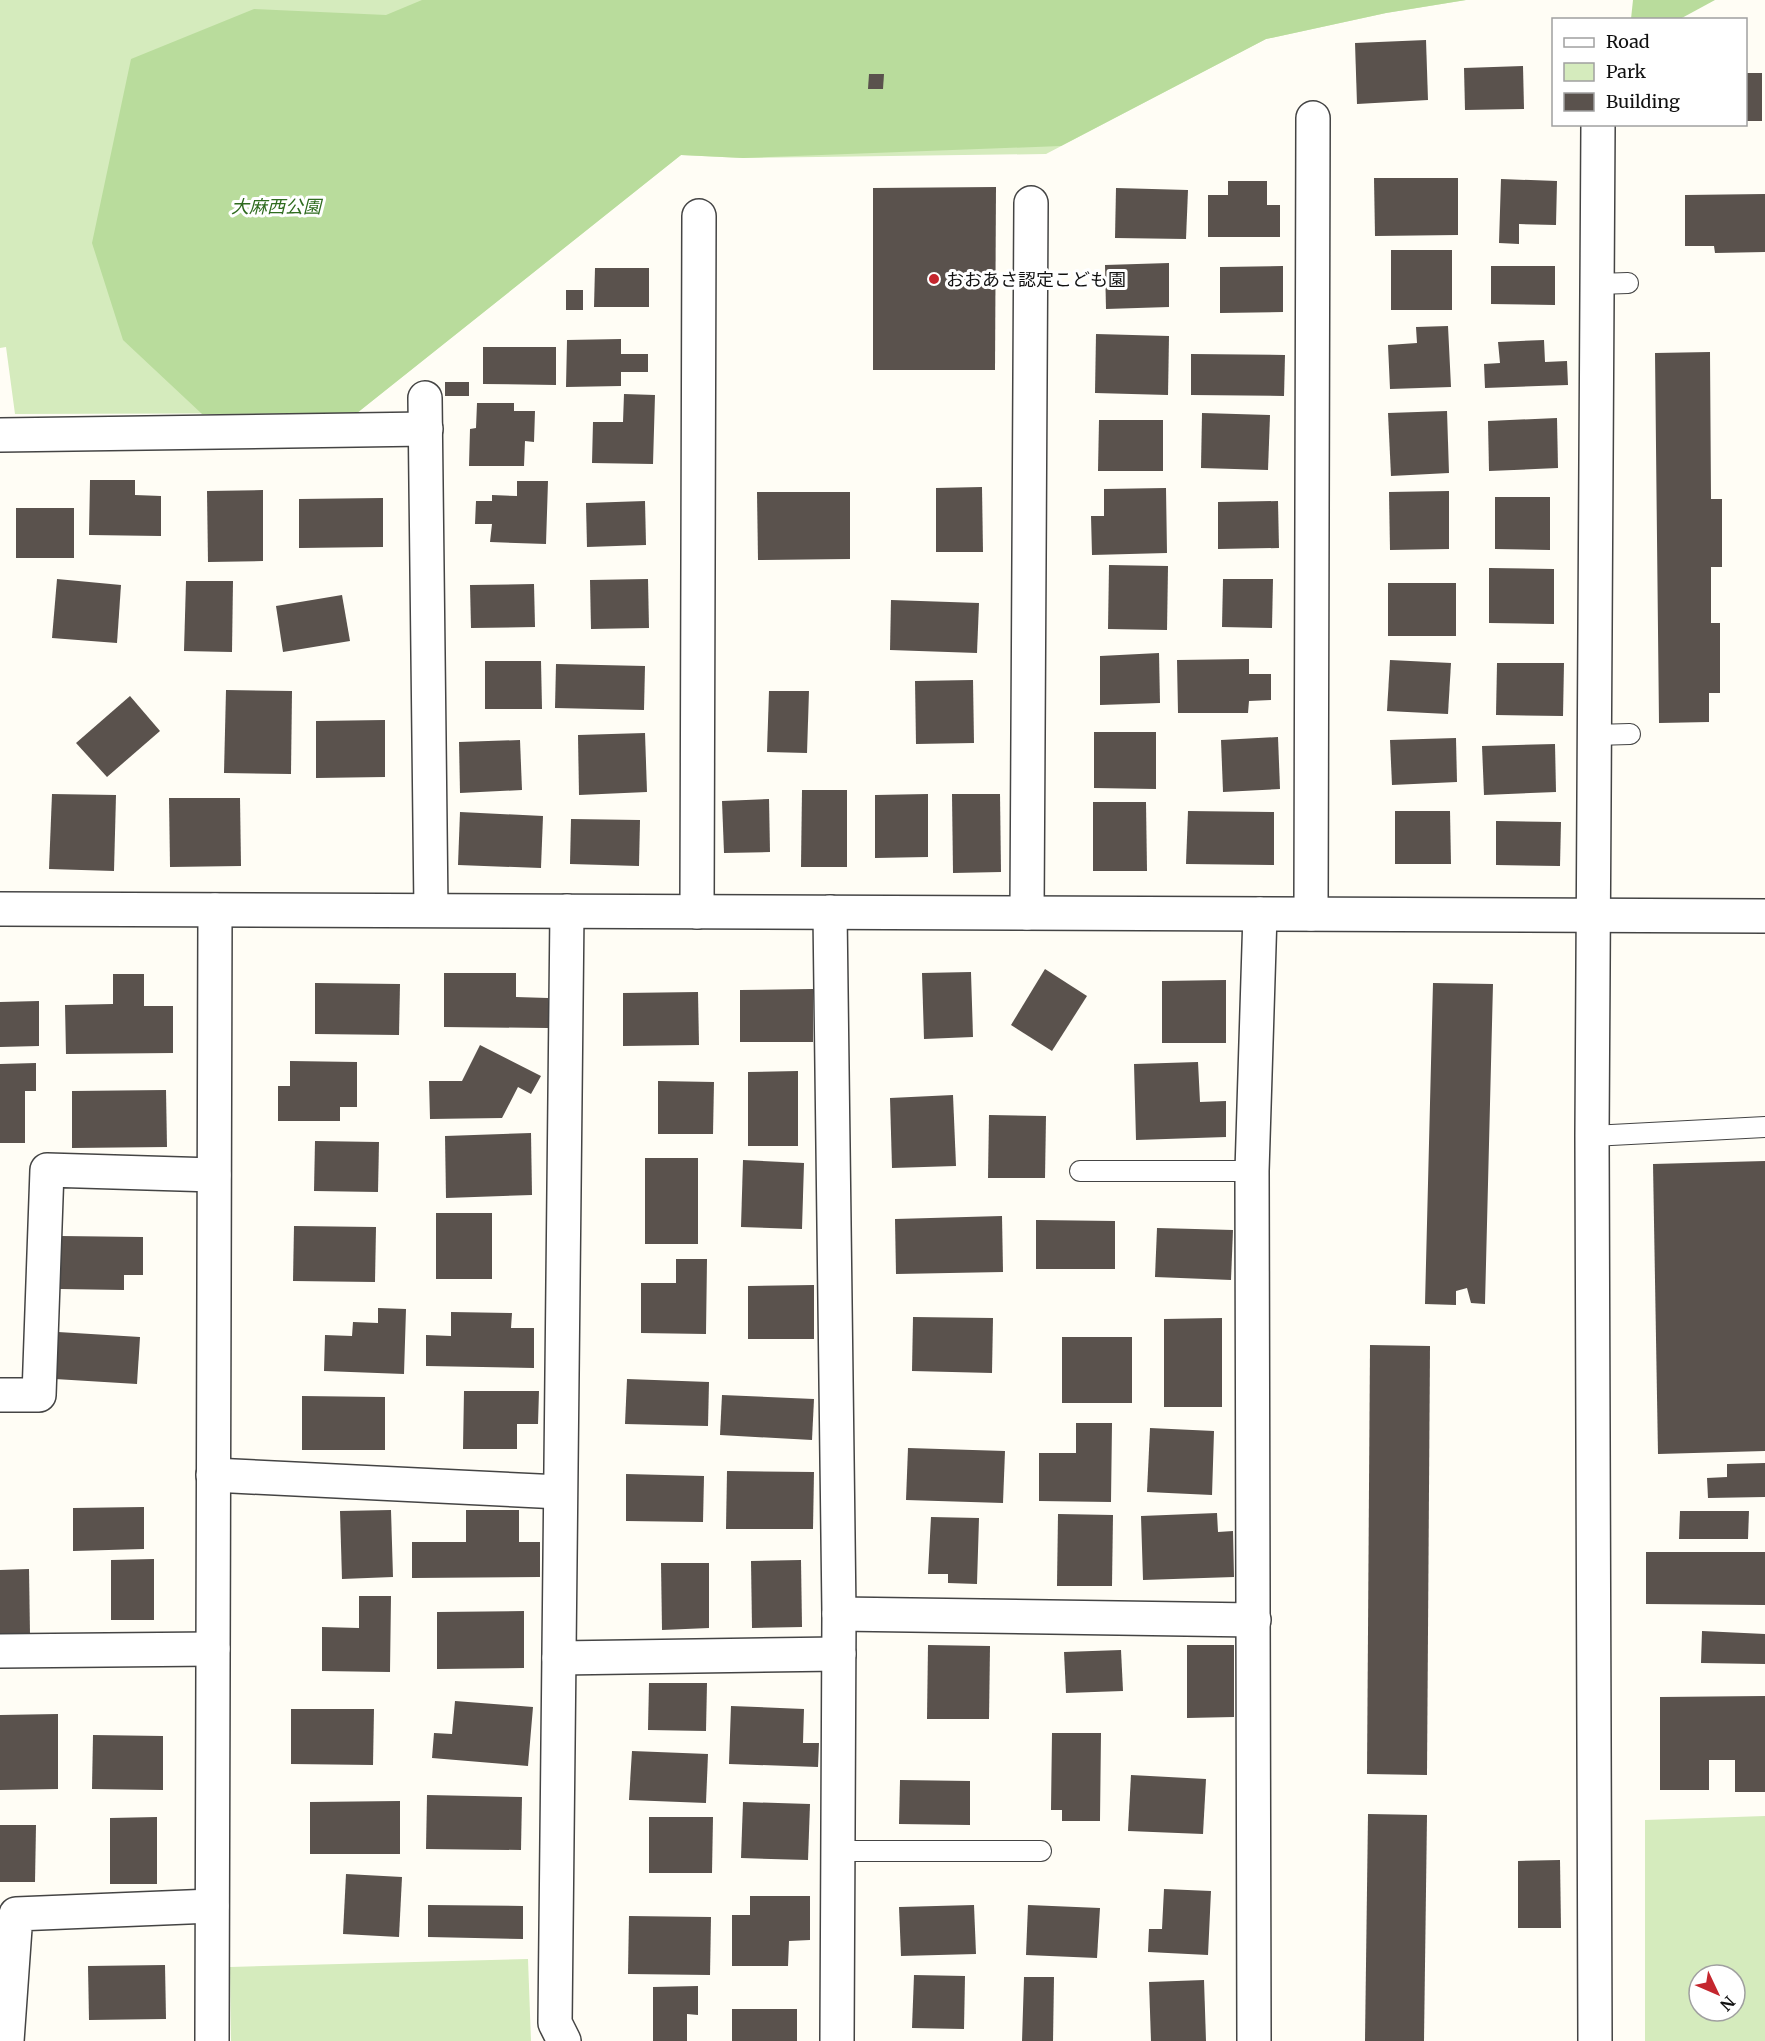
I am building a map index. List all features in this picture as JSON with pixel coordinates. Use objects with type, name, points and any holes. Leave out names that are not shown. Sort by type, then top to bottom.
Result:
[{"type":"street","points":[[1311,914],[1313,118]]},
{"type":"street","points":[[1595,2041],[1592,1136],[1595,735],[1613,284],[1598,126]]},
{"type":"street","points":[[1027,913],[1031,203]]},
{"type":"street","points":[[697,912],[699,216]]},
{"type":"street","points":[[0,435],[426,414],[431,910]]},
{"type":"street","points":[[0,909],[1765,916]]},
{"type":"street","points":[[212,2041],[215,910]]},
{"type":"street","points":[[564,2041],[555,2023],[567,911]]},
{"type":"street","points":[[830,912],[838,1614],[837,2041]]},
{"type":"street","points":[[1254,2041],[1252,1171],[1260,914]]},
{"type":"street","points":[[0,1395],[39,1395],[47,1170],[214,1175]]},
{"type":"street","points":[[213,1475],[560,1492]]},
{"type":"street","points":[[838,1614],[1254,1620]]},
{"type":"street","points":[[0,1651],[213,1649]]},
{"type":"street","points":[[559,1658],[838,1654]]},
{"type":"street","points":[[7,2041],[15,1914],[212,1906]]},
{"type":"lane","points":[[1595,735],[1629,734]]},
{"type":"lane","points":[[1592,1136],[1765,1127]]},
{"type":"lane","points":[[1080,1171],[1252,1171]]},
{"type":"lane","points":[[838,1851],[1041,1851]]},
{"type":"green space","name":"大麻西公園","points":[[0,0],[1466,0],[1386,13],[1266,39],[1046,154],[743,158],[681,155],[357,413],[15,414],[6,347],[0,348]]},
{"type":"green space","name":"大麻西公園","points":[[422,0],[1466,0],[1386,13],[1266,39],[1061,146],[743,158],[681,155],[357,413],[202,414],[123,340],[92,243],[131,59],[254,9],[386,15]]},
{"type":"green space","points":[[1633,0],[1715,0],[1682,18],[1631,18]]},
{"type":"green space","points":[[1765,1816],[1765,2041],[1645,2041],[1645,1820]]},
{"type":"green space","points":[[528,1959],[531,2041],[231,2041],[230,1967]]},
{"type":"building","points":[[1426,40],[1428,100],[1357,104],[1355,43]]},
{"type":"building","points":[[1523,66],[1524,109],[1465,110],[1464,68]]},
{"type":"building","points":[[1747,73],[1762,73],[1762,121],[1747,121]]},
{"type":"building","points":[[869,74],[884,74],[883,89],[868,89]]},
{"type":"building","points":[[1374,178],[1458,178],[1458,235],[1375,236]]},
{"type":"building","points":[[1501,179],[1557,181],[1556,225],[1519,224],[1519,244],[1499,243]]},
{"type":"building","points":[[1228,181],[1267,181],[1267,205],[1280,205],[1280,237],[1208,237],[1208,195],[1228,195]]},
{"type":"building","name":"おおあさ認定こども園","points":[[996,187],[995,370],[873,370],[873,188]]},
{"type":"building","points":[[1116,188],[1188,190],[1186,239],[1115,238]]},
{"type":"building","points":[[1765,194],[1765,252],[1715,253],[1714,246],[1685,246],[1685,195]]},
{"type":"building","points":[[1391,250],[1452,250],[1452,310],[1391,310]]},
{"type":"building","points":[[1169,263],[1169,307],[1106,309],[1105,265]]},
{"type":"building","points":[[1283,266],[1283,312],[1220,313],[1220,267]]},
{"type":"building","points":[[1491,266],[1555,266],[1555,305],[1491,304]]},
{"type":"building","points":[[595,268],[649,268],[649,307],[594,307]]},
{"type":"building","points":[[566,290],[583,290],[583,310],[566,310]]},
{"type":"building","points":[[1448,326],[1451,387],[1390,389],[1388,345],[1417,343],[1416,327]]},
{"type":"building","points":[[1096,334],[1169,336],[1168,395],[1095,393]]},
{"type":"building","points":[[621,339],[621,354],[648,354],[648,372],[621,372],[621,386],[566,387],[567,340]]},
{"type":"building","points":[[1544,340],[1545,362],[1567,361],[1568,385],[1485,388],[1484,364],[1500,363],[1498,342]]},
{"type":"building","points":[[483,347],[556,347],[556,385],[483,384]]},
{"type":"building","points":[[1710,352],[1711,499],[1722,499],[1722,567],[1711,567],[1711,623],[1720,623],[1720,693],[1709,693],[1709,722],[1659,723],[1655,353]]},
{"type":"building","points":[[1191,354],[1285,355],[1284,396],[1191,395]]},
{"type":"building","points":[[445,382],[469,382],[469,396],[445,396]]},
{"type":"building","points":[[624,394],[655,395],[653,464],[592,463],[593,422],[623,422]]},
{"type":"building","points":[[477,403],[514,403],[514,411],[535,411],[534,442],[525,441],[524,466],[469,466],[470,429],[476,428]]},
{"type":"building","points":[[1447,411],[1449,473],[1391,476],[1388,413]]},
{"type":"building","points":[[1202,413],[1270,415],[1268,470],[1201,468]]},
{"type":"building","points":[[1557,418],[1558,468],[1489,471],[1488,421]]},
{"type":"building","points":[[1099,420],[1163,420],[1163,471],[1098,471]]},
{"type":"building","points":[[90,480],[135,480],[135,495],[161,496],[161,536],[89,535]]},
{"type":"building","points":[[517,481],[548,481],[546,544],[490,542],[492,524],[475,524],[476,501],[492,501],[492,495],[517,496]]},
{"type":"building","points":[[982,487],[983,552],[936,552],[936,488]]},
{"type":"building","points":[[1166,488],[1167,553],[1092,555],[1091,516],[1104,516],[1104,489]]},
{"type":"building","points":[[263,490],[263,561],[208,562],[207,491]]},
{"type":"building","points":[[1449,491],[1449,549],[1390,550],[1389,492]]},
{"type":"building","points":[[757,492],[850,492],[850,559],[758,560]]},
{"type":"building","points":[[1495,497],[1550,497],[1550,550],[1495,549]]},
{"type":"building","points":[[383,498],[383,547],[299,548],[299,499]]},
{"type":"building","points":[[645,501],[646,545],[587,547],[586,503]]},
{"type":"building","points":[[1278,501],[1279,548],[1218,549],[1218,502]]},
{"type":"building","points":[[16,508],[74,508],[74,558],[16,558]]},
{"type":"building","points":[[1109,565],[1168,566],[1167,630],[1108,629]]},
{"type":"building","points":[[1489,568],[1554,569],[1554,624],[1489,623]]},
{"type":"building","points":[[57,579],[121,585],[117,643],[52,638]]},
{"type":"building","points":[[648,579],[649,628],[591,629],[590,580]]},
{"type":"building","points":[[1223,579],[1273,579],[1272,628],[1222,627]]},
{"type":"building","points":[[186,581],[233,581],[232,652],[184,651]]},
{"type":"building","points":[[1388,583],[1456,583],[1456,636],[1388,636]]},
{"type":"building","points":[[534,584],[535,627],[471,628],[470,585]]},
{"type":"building","points":[[342,595],[350,641],[283,652],[276,606]]},
{"type":"building","points":[[891,600],[979,603],[977,653],[890,650]]},
{"type":"building","points":[[1159,653],[1160,703],[1100,705],[1100,656]]},
{"type":"building","points":[[1249,659],[1249,674],[1271,674],[1271,700],[1249,701],[1248,713],[1178,713],[1177,660]]},
{"type":"building","points":[[1390,660],[1451,663],[1448,714],[1387,711]]},
{"type":"building","points":[[485,661],[541,661],[542,709],[485,709]]},
{"type":"building","points":[[1497,663],[1564,663],[1563,716],[1496,715]]},
{"type":"building","points":[[556,664],[645,666],[644,710],[555,708]]},
{"type":"building","points":[[973,680],[974,743],[916,744],[915,681]]},
{"type":"building","points":[[226,690],[292,691],[291,774],[224,773]]},
{"type":"building","points":[[769,691],[809,691],[807,753],[767,752]]},
{"type":"building","points":[[130,696],[160,731],[107,777],[76,743]]},
{"type":"building","points":[[385,720],[385,777],[316,778],[316,721]]},
{"type":"building","points":[[1094,732],[1156,732],[1156,789],[1094,788]]},
{"type":"building","points":[[645,733],[647,792],[579,795],[578,735]]},
{"type":"building","points":[[1278,737],[1280,789],[1223,792],[1221,740]]},
{"type":"building","points":[[1456,738],[1457,782],[1392,785],[1390,740]]},
{"type":"building","points":[[520,740],[522,790],[460,793],[459,742]]},
{"type":"building","points":[[1555,744],[1556,792],[1484,795],[1482,746]]},
{"type":"building","points":[[802,790],[847,790],[847,867],[801,867]]},
{"type":"building","points":[[52,794],[116,795],[114,871],[49,869]]},
{"type":"building","points":[[928,794],[928,857],[875,858],[875,795]]},
{"type":"building","points":[[952,794],[1000,794],[1001,872],[953,873]]},
{"type":"building","points":[[169,798],[240,798],[241,866],[170,867]]},
{"type":"building","points":[[769,799],[770,852],[724,853],[722,801]]},
{"type":"building","points":[[1093,802],[1146,802],[1147,871],[1093,871]]},
{"type":"building","points":[[1188,811],[1274,812],[1274,865],[1186,864]]},
{"type":"building","points":[[1395,811],[1450,811],[1451,864],[1395,864]]},
{"type":"building","points":[[460,812],[543,816],[541,868],[458,865]]},
{"type":"building","points":[[571,819],[640,820],[639,866],[570,864]]},
{"type":"building","points":[[1496,821],[1561,822],[1560,866],[1496,865]]},
{"type":"building","points":[[1045,969],[1087,996],[1052,1051],[1011,1025]]},
{"type":"building","points":[[971,972],[973,1037],[924,1039],[922,973]]},
{"type":"building","points":[[444,973],[516,973],[516,997],[548,998],[548,1028],[444,1027]]},
{"type":"building","points":[[113,974],[144,974],[144,1006],[173,1006],[173,1053],[66,1054],[65,1005],[113,1004]]},
{"type":"building","points":[[1226,980],[1226,1043],[1162,1043],[1162,981]]},
{"type":"building","points":[[315,983],[400,984],[399,1035],[315,1034]]},
{"type":"building","points":[[1433,983],[1493,984],[1485,1304],[1471,1303],[1467,1288],[1456,1291],[1456,1305],[1425,1304]]},
{"type":"building","points":[[813,989],[813,1042],[740,1042],[740,990]]},
{"type":"building","points":[[698,992],[699,1045],[623,1046],[623,993]]},
{"type":"building","points":[[39,1001],[39,1046],[0,1047],[0,1002]]},
{"type":"building","points":[[480,1045],[541,1076],[531,1094],[518,1087],[502,1118],[430,1119],[429,1081],[462,1081]]},
{"type":"building","points":[[290,1061],[357,1062],[357,1107],[340,1107],[340,1121],[278,1121],[278,1086],[290,1086]]},
{"type":"building","points":[[1198,1062],[1200,1102],[1226,1101],[1226,1137],[1136,1140],[1134,1064]]},
{"type":"building","points":[[36,1063],[36,1091],[25,1091],[25,1143],[0,1143],[0,1064]]},
{"type":"building","points":[[798,1071],[798,1146],[748,1146],[748,1072]]},
{"type":"building","points":[[658,1081],[714,1082],[713,1134],[658,1134]]},
{"type":"building","points":[[166,1090],[167,1147],[72,1148],[72,1091]]},
{"type":"building","points":[[953,1095],[956,1166],[892,1168],[890,1098]]},
{"type":"building","points":[[989,1115],[1046,1116],[1045,1178],[988,1178]]},
{"type":"building","points":[[531,1133],[532,1195],[446,1198],[445,1136]]},
{"type":"building","points":[[315,1141],[379,1142],[378,1192],[314,1191]]},
{"type":"building","points":[[645,1158],[698,1158],[698,1244],[645,1244]]},
{"type":"building","points":[[743,1160],[804,1163],[802,1229],[741,1227]]},
{"type":"building","points":[[1765,1161],[1765,1451],[1658,1454],[1653,1164]]},
{"type":"building","points":[[436,1213],[492,1213],[492,1279],[436,1279]]},
{"type":"building","points":[[1002,1216],[1003,1272],[896,1274],[895,1219]]},
{"type":"building","points":[[1036,1220],[1115,1221],[1115,1269],[1036,1269]]},
{"type":"building","points":[[294,1226],[376,1227],[375,1282],[293,1281]]},
{"type":"building","points":[[1157,1228],[1233,1230],[1231,1280],[1155,1277]]},
{"type":"building","points":[[61,1236],[143,1237],[143,1275],[124,1275],[124,1290],[60,1289]]},
{"type":"building","points":[[676,1259],[707,1259],[706,1334],[641,1333],[641,1283],[676,1283]]},
{"type":"building","points":[[814,1285],[814,1339],[748,1339],[748,1286]]},
{"type":"building","points":[[378,1308],[406,1309],[404,1374],[324,1371],[325,1335],[352,1336],[353,1322],[378,1323]]},
{"type":"building","points":[[451,1312],[512,1313],[511,1328],[534,1328],[534,1368],[426,1366],[426,1335],[451,1336]]},
{"type":"building","points":[[913,1317],[993,1318],[992,1373],[912,1371]]},
{"type":"building","points":[[1222,1318],[1222,1407],[1164,1407],[1164,1319]]},
{"type":"building","points":[[58,1332],[140,1337],[137,1384],[55,1379]]},
{"type":"building","points":[[1062,1337],[1132,1337],[1132,1403],[1062,1403]]},
{"type":"building","points":[[1370,1345],[1430,1346],[1427,1775],[1367,1774]]},
{"type":"building","points":[[627,1379],[709,1382],[708,1426],[625,1424]]},
{"type":"building","points":[[464,1391],[539,1391],[538,1424],[517,1424],[517,1449],[463,1449]]},
{"type":"building","points":[[722,1395],[814,1399],[812,1440],[720,1435]]},
{"type":"building","points":[[302,1396],[385,1397],[385,1450],[302,1450]]},
{"type":"building","points":[[1076,1423],[1112,1423],[1111,1502],[1039,1501],[1039,1453],[1076,1453]]},
{"type":"building","points":[[1150,1428],[1214,1431],[1212,1495],[1147,1492]]},
{"type":"building","points":[[908,1448],[1005,1451],[1003,1503],[906,1500]]},
{"type":"building","points":[[1765,1463],[1765,1497],[1708,1498],[1707,1478],[1727,1477],[1727,1464]]},
{"type":"building","points":[[727,1471],[814,1472],[813,1529],[726,1529]]},
{"type":"building","points":[[626,1474],[704,1476],[703,1522],[626,1521]]},
{"type":"building","points":[[144,1507],[144,1549],[73,1551],[73,1508]]},
{"type":"building","points":[[391,1510],[393,1577],[342,1579],[340,1511]]},
{"type":"building","points":[[466,1510],[519,1510],[519,1542],[540,1542],[540,1577],[412,1578],[412,1542],[466,1542]]},
{"type":"building","points":[[1680,1511],[1749,1511],[1748,1539],[1679,1539]]},
{"type":"building","points":[[1217,1513],[1218,1532],[1233,1531],[1234,1577],[1143,1580],[1141,1516]]},
{"type":"building","points":[[1058,1514],[1113,1515],[1112,1586],[1057,1586]]},
{"type":"building","points":[[931,1517],[979,1518],[977,1584],[948,1583],[948,1574],[928,1574]]},
{"type":"building","points":[[1646,1552],[1765,1552],[1765,1605],[1646,1604]]},
{"type":"building","points":[[154,1559],[154,1620],[111,1620],[111,1560]]},
{"type":"building","points":[[801,1560],[802,1627],[752,1628],[751,1561]]},
{"type":"building","points":[[661,1563],[709,1563],[709,1628],[662,1630]]},
{"type":"building","points":[[29,1569],[30,1635],[0,1635],[0,1570]]},
{"type":"building","points":[[359,1596],[391,1596],[390,1672],[322,1671],[322,1627],[359,1628]]},
{"type":"building","points":[[524,1611],[524,1668],[437,1669],[437,1612]]},
{"type":"building","points":[[1702,1631],[1765,1634],[1765,1664],[1701,1663]]},
{"type":"building","points":[[928,1645],[990,1646],[989,1719],[927,1719]]},
{"type":"building","points":[[1187,1645],[1234,1645],[1234,1717],[1187,1718]]},
{"type":"building","points":[[1121,1650],[1123,1691],[1066,1693],[1064,1652]]},
{"type":"building","points":[[649,1683],[707,1683],[706,1731],[648,1730]]},
{"type":"building","points":[[1765,1696],[1765,1792],[1735,1792],[1735,1760],[1709,1760],[1709,1790],[1660,1790],[1660,1697]]},
{"type":"building","points":[[455,1701],[533,1707],[528,1766],[432,1758],[434,1733],[452,1734]]},
{"type":"building","points":[[731,1706],[804,1709],[803,1743],[819,1743],[818,1767],[729,1764]]},
{"type":"building","points":[[291,1709],[374,1709],[373,1765],[291,1764]]},
{"type":"building","points":[[58,1714],[58,1789],[0,1790],[0,1715]]},
{"type":"building","points":[[1052,1733],[1101,1733],[1100,1821],[1062,1821],[1062,1810],[1051,1810]]},
{"type":"building","points":[[93,1735],[163,1736],[163,1790],[92,1789]]},
{"type":"building","points":[[632,1751],[708,1754],[706,1803],[629,1800]]},
{"type":"building","points":[[1131,1775],[1206,1779],[1203,1834],[1128,1831]]},
{"type":"building","points":[[900,1780],[970,1781],[970,1825],[899,1824]]},
{"type":"building","points":[[427,1795],[522,1797],[521,1850],[426,1849]]},
{"type":"building","points":[[400,1801],[400,1854],[310,1854],[310,1802]]},
{"type":"building","points":[[743,1802],[810,1804],[808,1860],[741,1858]]},
{"type":"building","points":[[1368,1814],[1427,1815],[1424,2041],[1365,2041]]},
{"type":"building","points":[[157,1817],[157,1884],[110,1884],[110,1818]]},
{"type":"building","points":[[649,1817],[713,1817],[712,1873],[649,1873]]},
{"type":"building","points":[[0,1825],[36,1825],[35,1882],[0,1882]]},
{"type":"building","points":[[1560,1860],[1561,1928],[1518,1928],[1518,1861]]},
{"type":"building","points":[[346,1874],[402,1877],[399,1937],[343,1934]]},
{"type":"building","points":[[1164,1889],[1211,1891],[1208,1955],[1148,1952],[1149,1929],[1162,1929]]},
{"type":"building","points":[[750,1896],[810,1896],[810,1940],[789,1941],[788,1966],[732,1966],[732,1915],[750,1915]]},
{"type":"building","points":[[428,1905],[523,1906],[523,1939],[428,1937]]},
{"type":"building","points":[[974,1905],[976,1954],[901,1956],[899,1907]]},
{"type":"building","points":[[1028,1905],[1100,1908],[1097,1958],[1026,1955]]},
{"type":"building","points":[[629,1916],[711,1917],[710,1975],[628,1974]]},
{"type":"building","points":[[165,1965],[166,2019],[89,2020],[88,1966]]},
{"type":"building","points":[[914,1975],[965,1976],[964,2029],[912,2028]]},
{"type":"building","points":[[1024,1977],[1054,1977],[1053,2041],[1022,2041]]},
{"type":"building","points":[[1204,1980],[1206,2041],[1151,2041],[1149,1982]]},
{"type":"building","points":[[698,1986],[698,2015],[687,2014],[687,2041],[653,2041],[653,1987]]},
{"type":"building","points":[[732,2009],[797,2009],[797,2041],[732,2041]]},
{"type":"place","name":"おおあさ認定こども園","points":[[934,279]]}]
